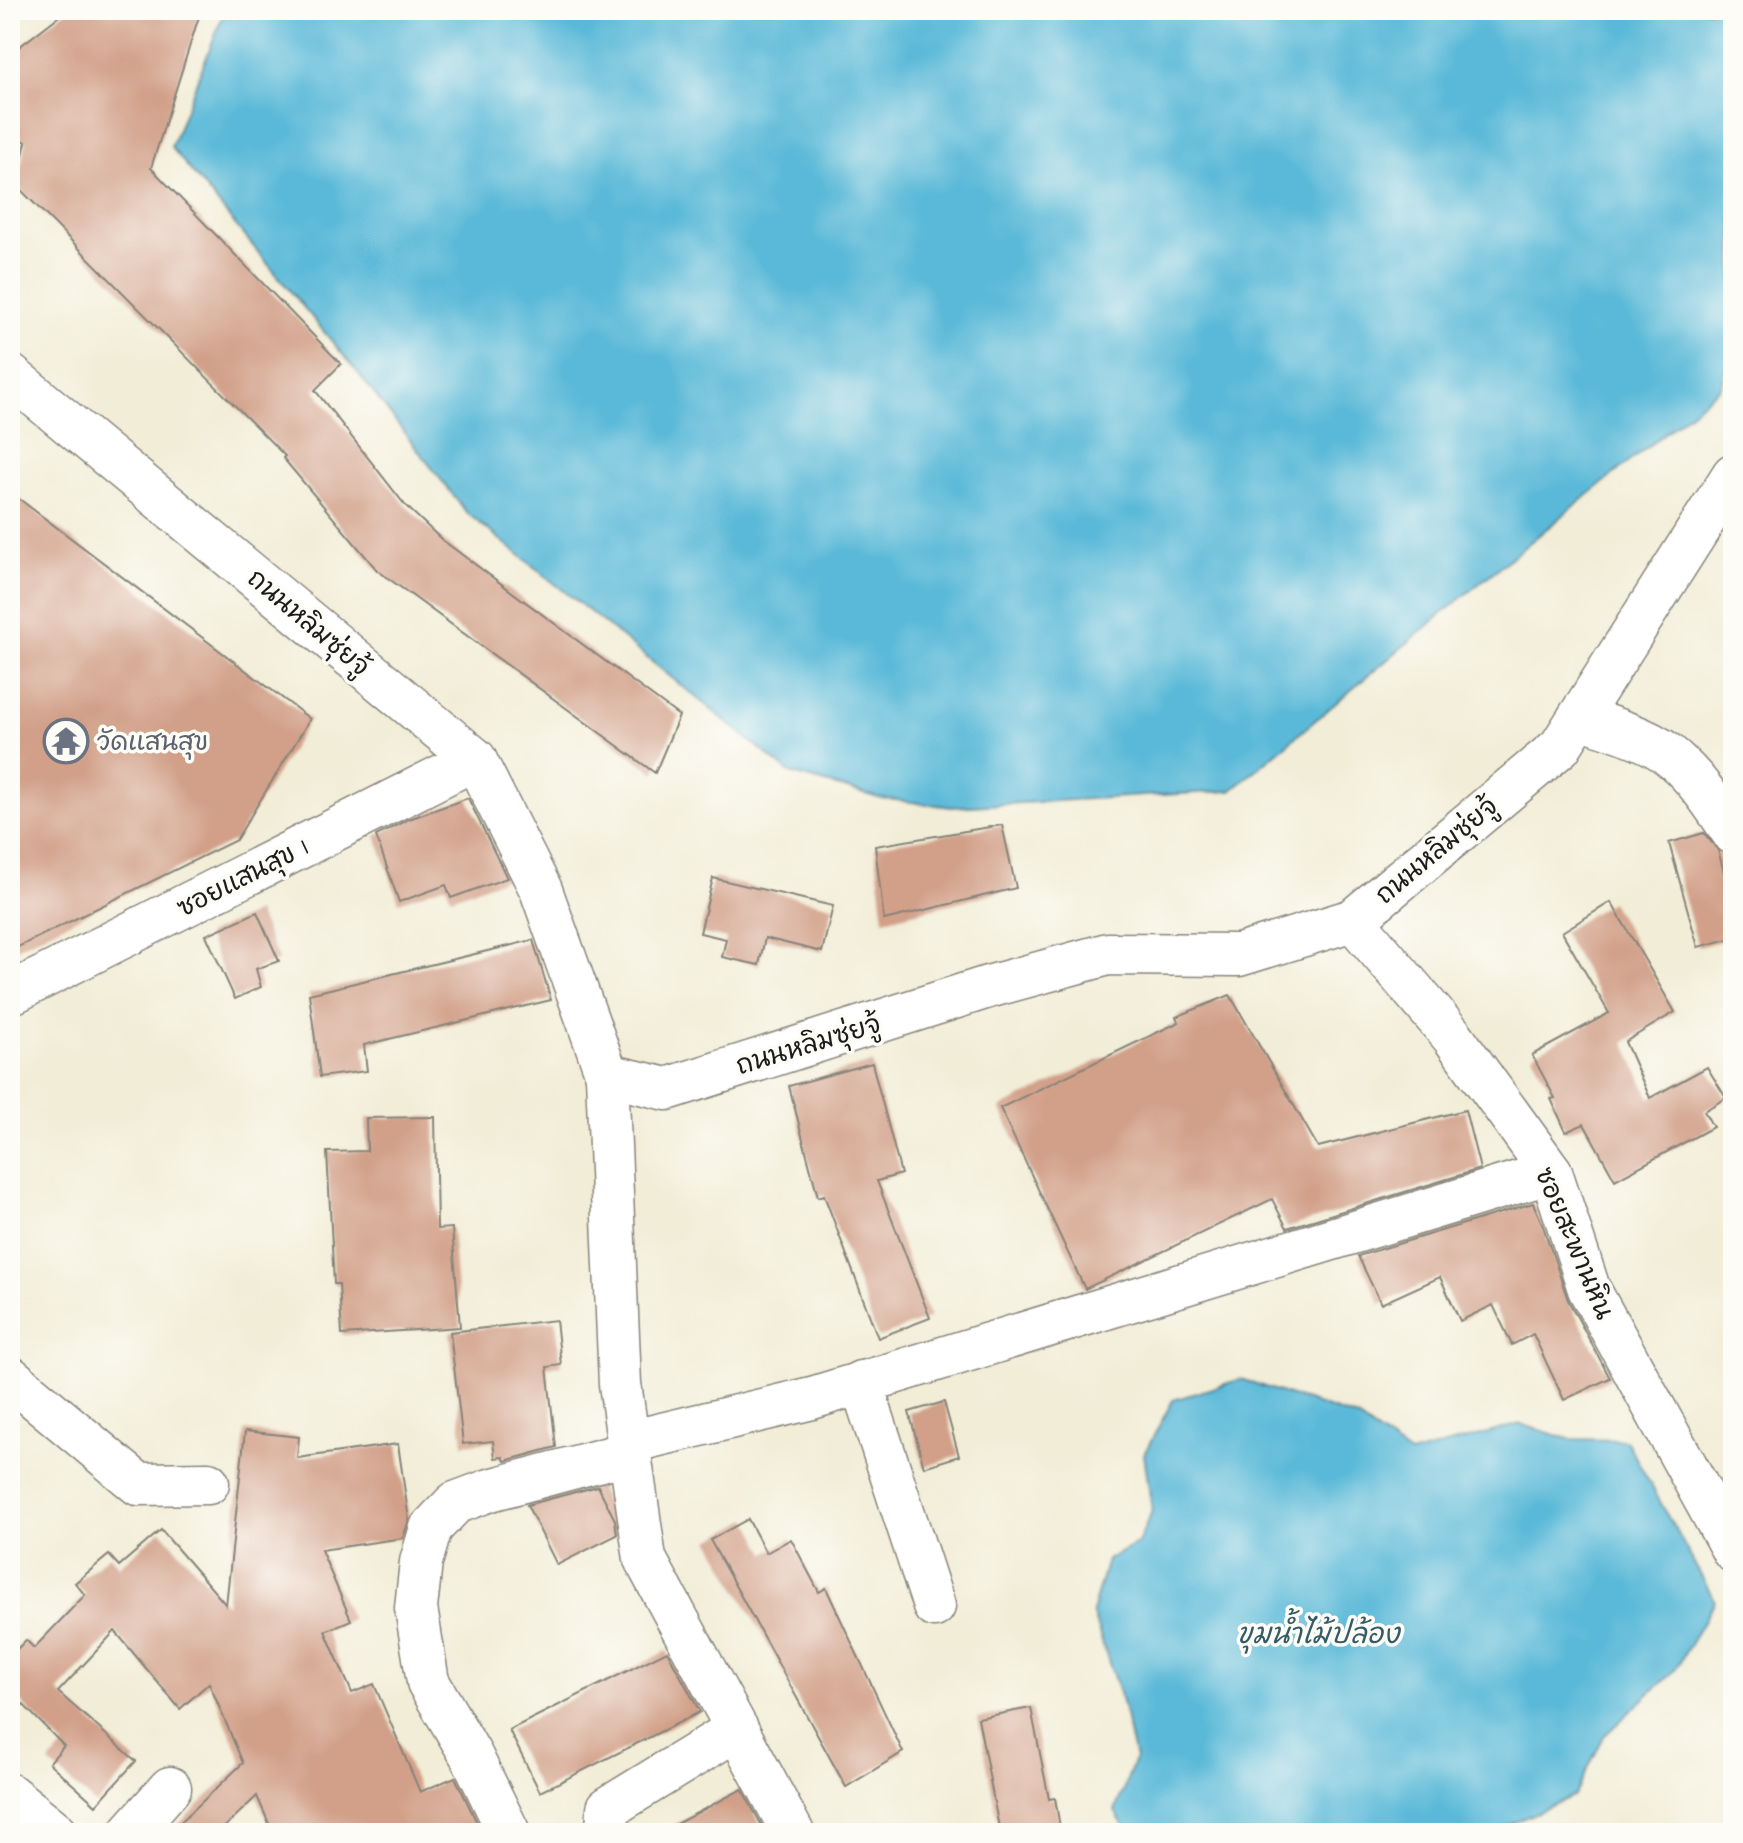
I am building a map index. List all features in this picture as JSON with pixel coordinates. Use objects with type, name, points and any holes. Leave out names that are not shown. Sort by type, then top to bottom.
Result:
[{"type":"street","name":"ถนนหลิมซุ่ยจู้","points":[[10,375],[475,759],[541,890],[607,1075],[667,1089],[988,987],[1108,954],[1239,955],[1353,920],[1560,747],[1733,475]]},
{"type":"street","points":[[1579,717],[1622,732],[1674,758],[1712,802],[1733,833]]},
{"type":"street","name":"ซอยแสนสุข 1","points":[[10,994],[475,759]]},
{"type":"street","name":"ซอยสะพานหิน","points":[[1353,920],[1453,1037],[1551,1172],[1589,1289],[1733,1551]]},
{"type":"street","points":[[607,1075],[620,1384],[645,1559],[793,1833]]},
{"type":"street","points":[[509,1833],[472,1757],[428,1682],[416,1608],[421,1562],[431,1528],[455,1503],[630,1447],[812,1398],[1551,1172]]},
{"type":"street","points":[[10,1377],[138,1484],[208,1483]]},
{"type":"street","points":[[861,1382],[934,1606]]},
{"type":"street","points":[[607,1833],[608,1808],[737,1729]]},
{"type":"street","points":[[130,1833],[170,1788]]},
{"type":"street","points":[[10,1795],[49,1831]]},
{"type":"water","points":[[225,10],[1733,10],[1733,349],[1721,387],[1449,608],[1231,791],[952,807],[879,798],[790,773],[467,513],[354,368],[171,147]]},
{"type":"water","name":"ขุมน้ำไม้ปล้อง","points":[[1241,1379],[1357,1418],[1410,1455],[1520,1424],[1569,1439],[1626,1440],[1715,1601],[1675,1670],[1604,1736],[1575,1795],[1491,1833],[1128,1833],[1115,1811],[1135,1759],[1122,1702],[1092,1612],[1107,1560],[1138,1543],[1152,1511],[1144,1454],[1173,1400]]},
{"type":"building","points":[[67,10],[201,10],[151,168],[341,364],[315,390],[405,505],[441,539],[679,716],[655,773],[377,570],[283,458],[285,456],[16,185],[26,142],[10,130],[10,54]]},
{"type":"building","points":[[10,492],[310,719],[236,840],[10,951]]},
{"type":"building","points":[[468,798],[507,878],[451,898],[446,885],[399,902],[376,836],[409,819]]},
{"type":"building","points":[[1002,825],[1016,888],[884,920],[875,846]]},
{"type":"building","points":[[1704,833],[1718,850],[1733,906],[1733,938],[1698,947],[1669,843]]},
{"type":"building","points":[[713,878],[833,906],[822,952],[765,938],[759,965],[722,957],[726,939],[700,933]]},
{"type":"building","points":[[1611,902],[1675,1012],[1625,1042],[1650,1098],[1707,1067],[1726,1098],[1704,1111],[1713,1127],[1615,1180],[1584,1124],[1566,1132],[1551,1099],[1555,1098],[1532,1055],[1609,1013],[1562,932]]},
{"type":"building","points":[[257,912],[279,961],[256,969],[261,987],[235,999],[206,935]]},
{"type":"building","points":[[533,940],[551,1000],[364,1045],[367,1071],[320,1077],[309,994]]},
{"type":"building","points":[[1230,995],[1318,1147],[1465,1110],[1480,1169],[1287,1228],[1272,1199],[1085,1289],[1000,1108],[1179,1022],[1176,1017]]},
{"type":"building","points":[[872,1063],[901,1174],[877,1181],[930,1318],[878,1338],[824,1195],[818,1197],[789,1086]]},
{"type":"building","points":[[435,1117],[437,1229],[452,1228],[460,1327],[342,1335],[339,1284],[334,1284],[327,1152],[367,1151],[366,1118]]},
{"type":"building","points":[[1533,1203],[1568,1300],[1610,1378],[1564,1400],[1533,1334],[1512,1345],[1493,1305],[1460,1321],[1440,1277],[1381,1304],[1358,1256]]},
{"type":"building","points":[[556,1320],[561,1365],[547,1367],[556,1447],[505,1461],[503,1457],[495,1458],[493,1441],[463,1444],[450,1332]]},
{"type":"building","points":[[944,1402],[959,1456],[924,1467],[909,1412]]},
{"type":"building","points":[[245,1431],[299,1437],[297,1458],[398,1444],[409,1520],[403,1538],[321,1550],[351,1620],[325,1631],[352,1693],[374,1684],[420,1792],[455,1777],[482,1833],[273,1833],[257,1796],[218,1833],[169,1833],[243,1763],[209,1683],[180,1709],[115,1631],[58,1692],[136,1761],[96,1805],[49,1763],[64,1746],[10,1691],[10,1656],[26,1640],[34,1648],[85,1595],[75,1583],[109,1555],[119,1566],[161,1530],[226,1605]]},
{"type":"building","points":[[598,1486],[615,1520],[617,1535],[557,1565],[527,1505]]},
{"type":"building","points":[[748,1519],[766,1553],[791,1539],[819,1592],[826,1588],[903,1752],[846,1787],[710,1540]]},
{"type":"building","points":[[667,1651],[700,1712],[540,1792],[509,1730]]},
{"type":"building","points":[[1031,1708],[1049,1799],[1055,1798],[1061,1833],[1000,1833],[978,1718]]},
{"type":"building","points":[[742,1789],[766,1833],[659,1833]]},
{"type":"place","name":"วัดแสนสุข","points":[[66,741]]}]
